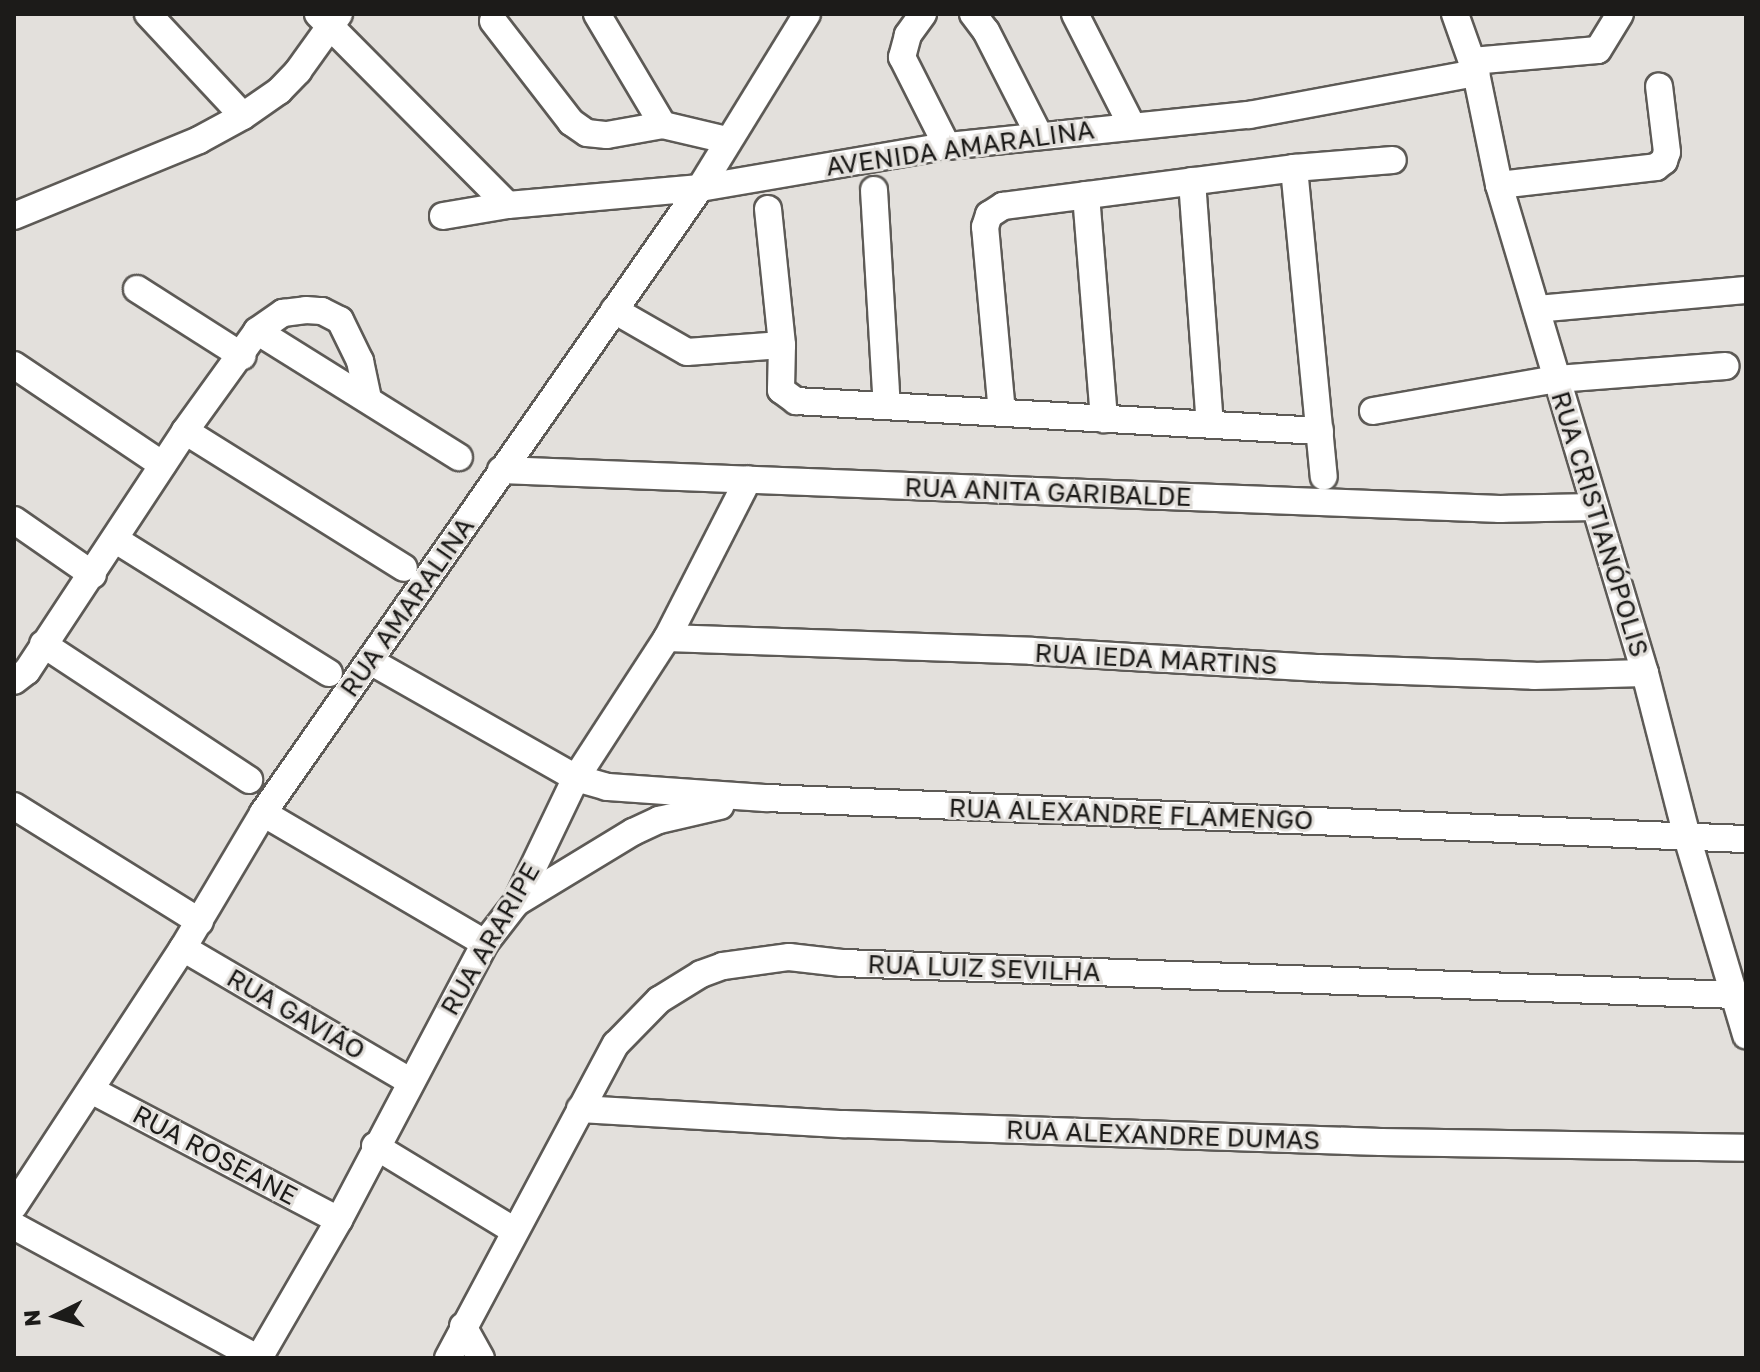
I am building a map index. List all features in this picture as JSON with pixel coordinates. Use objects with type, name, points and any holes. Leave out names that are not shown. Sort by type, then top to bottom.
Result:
[{"type":"street","points":[[148,14],[243,116]]},
{"type":"street","points":[[597,14],[663,125]]},
{"type":"street","name":"RUA AMARALINA","points":[[14,1206],[200,922],[263,813],[700,188],[807,14]]},
{"type":"street","points":[[923,14],[908,35],[902,57],[947,146]]},
{"type":"street","points":[[973,14],[986,31],[1039,135]]},
{"type":"street","points":[[1075,14],[1132,126]]},
{"type":"street","name":"AVENIDA AMARALINA","points":[[443,216],[508,205],[700,188],[947,146],[1249,115],[1474,67],[1598,50],[1620,14]]},
{"type":"street","name":"RUA CRISTIANÓPOLIS","points":[[1457,15],[1474,67],[1499,185],[1645,673],[1687,837],[1746,1035]]},
{"type":"street","points":[[14,216],[199,140],[243,116],[279,91],[330,19],[508,205]]},
{"type":"street","points":[[493,21],[571,122],[587,133],[607,135],[663,125],[727,140]]},
{"type":"street","points":[[1499,185],[1656,167],[1664,161],[1667,152],[1659,86]]},
{"type":"street","points":[[1002,413],[985,227],[989,215],[1003,206],[1294,168],[1393,160]]},
{"type":"street","points":[[1294,168],[1324,477]]},
{"type":"street","points":[[1192,181],[1210,424]]},
{"type":"street","points":[[874,190],[887,406]]},
{"type":"street","points":[[1086,195],[1104,419]]},
{"type":"street","points":[[768,209],[782,345],[781,390],[785,396],[796,401],[1320,431]]},
{"type":"street","points":[[137,289],[242,356]]},
{"type":"street","points":[[1537,309],[1746,290]]},
{"type":"street","points":[[614,310],[687,352],[782,345]]},
{"type":"street","points":[[14,681],[27,671],[185,431],[242,356],[257,331],[283,313],[322,311],[340,320],[360,361],[368,399]]},
{"type":"street","points":[[257,331],[459,457]]},
{"type":"street","points":[[14,365],[163,465]]},
{"type":"street","points":[[1373,411],[1557,379],[1725,366]]},
{"type":"street","points":[[185,431],[404,568]]},
{"type":"street","name":"RUA ANITA GARIBALDE","points":[[501,470],[1500,509],[1595,507]]},
{"type":"street","name":"RUA ARARIPE","points":[[258,1358],[339,1220],[375,1146],[485,943],[516,903],[576,778],[667,638],[748,480]]},
{"type":"street","points":[[14,520],[93,575]]},
{"type":"street","points":[[116,540],[329,673]]},
{"type":"street","name":"RUA IEDA MARTINS","points":[[667,638],[1032,651],[1534,676],[1645,673]]},
{"type":"street","points":[[43,644],[249,780]]},
{"type":"street","name":"RUA ALEXANDRE FLAMENGO","points":[[370,661],[576,778],[635,790],[1746,839]]},
{"type":"street","points":[[516,903],[659,820],[695,810],[766,798]]},
{"type":"street","points":[[14,806],[200,922]]},
{"type":"street","points":[[263,813],[485,943]]},
{"type":"street","name":"RUA GAVIÃO","points":[[183,948],[410,1081]]},
{"type":"street","name":"RUA LUIZ SEVILHA","points":[[448,1358],[513,1230],[616,1044],[659,1000],[701,974],[740,961],[789,957],[842,963],[1736,995]]},
{"type":"street","name":"RUA ROSEANE","points":[[91,1090],[339,1220]]},
{"type":"street","name":"RUA ALEXANDRE DUMAS","points":[[580,1109],[860,1125],[1381,1142],[1746,1148]]},
{"type":"street","points":[[375,1146],[513,1230]]},
{"type":"street","points":[[14,1226],[258,1358]]},
{"type":"street","points":[[463,1326],[481,1358]]}]
